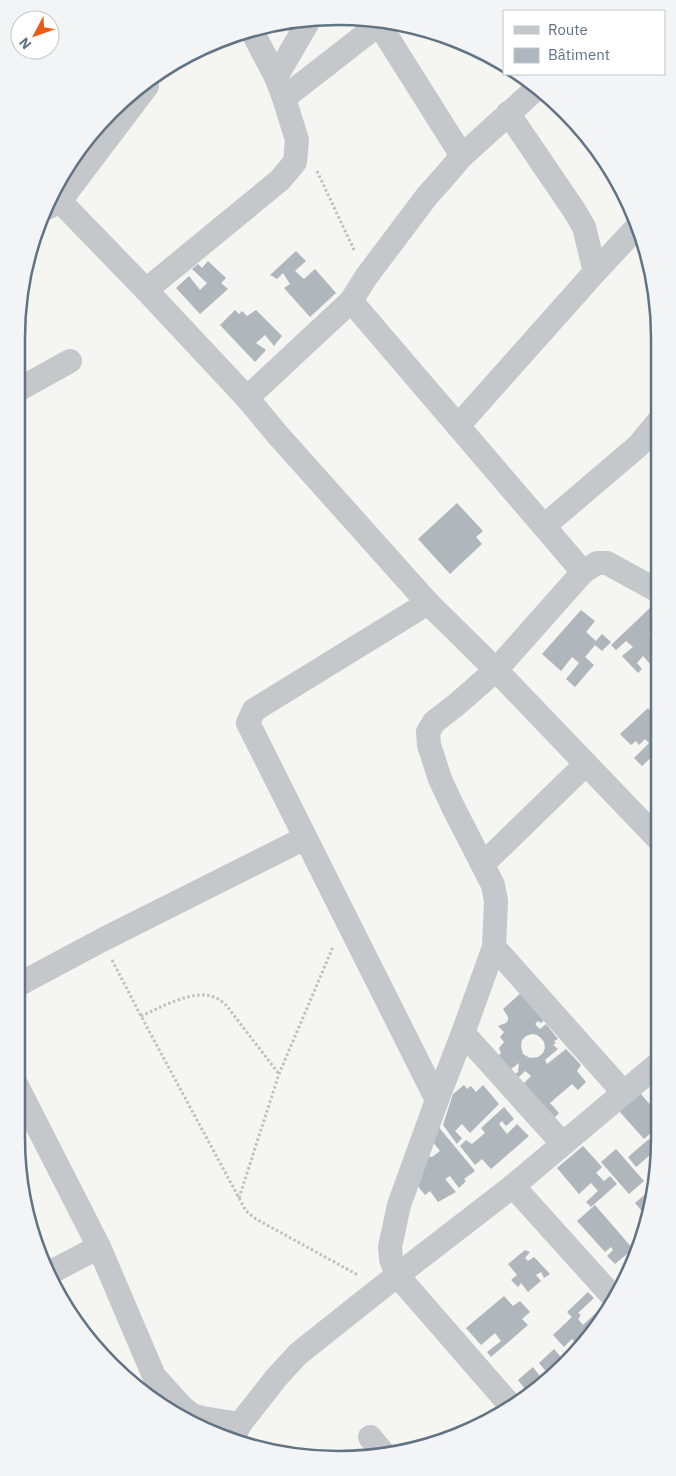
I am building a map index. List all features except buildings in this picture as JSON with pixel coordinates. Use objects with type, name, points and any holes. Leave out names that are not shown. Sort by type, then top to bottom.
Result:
[{"type":"street","points":[[280,88],[306,27]]},
{"type":"street","points":[[280,88],[373,27]]},
{"type":"street","points":[[381,28],[462,156]]},
{"type":"street","points":[[146,290],[280,180],[295,162],[297,140],[280,88],[256,36]]},
{"type":"street","points":[[247,398],[351,301],[366,277],[427,196],[462,156],[531,92]]},
{"type":"street","points":[[61,192],[136,99]]},
{"type":"street","points":[[508,113],[584,227],[595,272]]},
{"type":"street","points":[[55,204],[146,290],[247,398],[428,603],[496,670],[651,832]]},
{"type":"street","points":[[458,426],[632,232]]},
{"type":"street","points":[[351,301],[584,572]]},
{"type":"street","points":[[25,386],[70,361]]},
{"type":"street","points":[[544,526],[638,446],[651,430]]},
{"type":"street","points":[[506,1401],[389,1281],[390,1247],[399,1205],[494,947],[496,901],[492,885],[440,779],[429,745],[428,732],[434,722],[496,670],[584,572],[597,563],[607,563],[651,587]]},
{"type":"street","points":[[428,603],[254,710],[248,723],[437,1100]]},
{"type":"street","points":[[483,864],[586,764]]},
{"type":"street","points":[[25,981],[102,940],[305,838]]},
{"type":"street","points":[[494,947],[624,1093]]},
{"type":"street","points":[[463,1033],[563,1144]]},
{"type":"street","points":[[193,1415],[236,1431],[276,1378],[298,1354],[513,1186],[651,1071]]},
{"type":"street","points":[[25,1102],[98,1247],[146,1380],[191,1414]]},
{"type":"street","points":[[513,1186],[611,1291]]},
{"type":"street","points":[[54,1270],[98,1247]]},
{"type":"path","points":[[317,170],[366,277]]},
{"type":"path","points":[[239,1199],[279,1074],[345,918]]},
{"type":"path","points":[[102,940],[246,1211],[256,1219],[389,1281]]},
{"type":"path","points":[[141,1016],[189,996],[217,998],[226,1006],[279,1074]]}]
